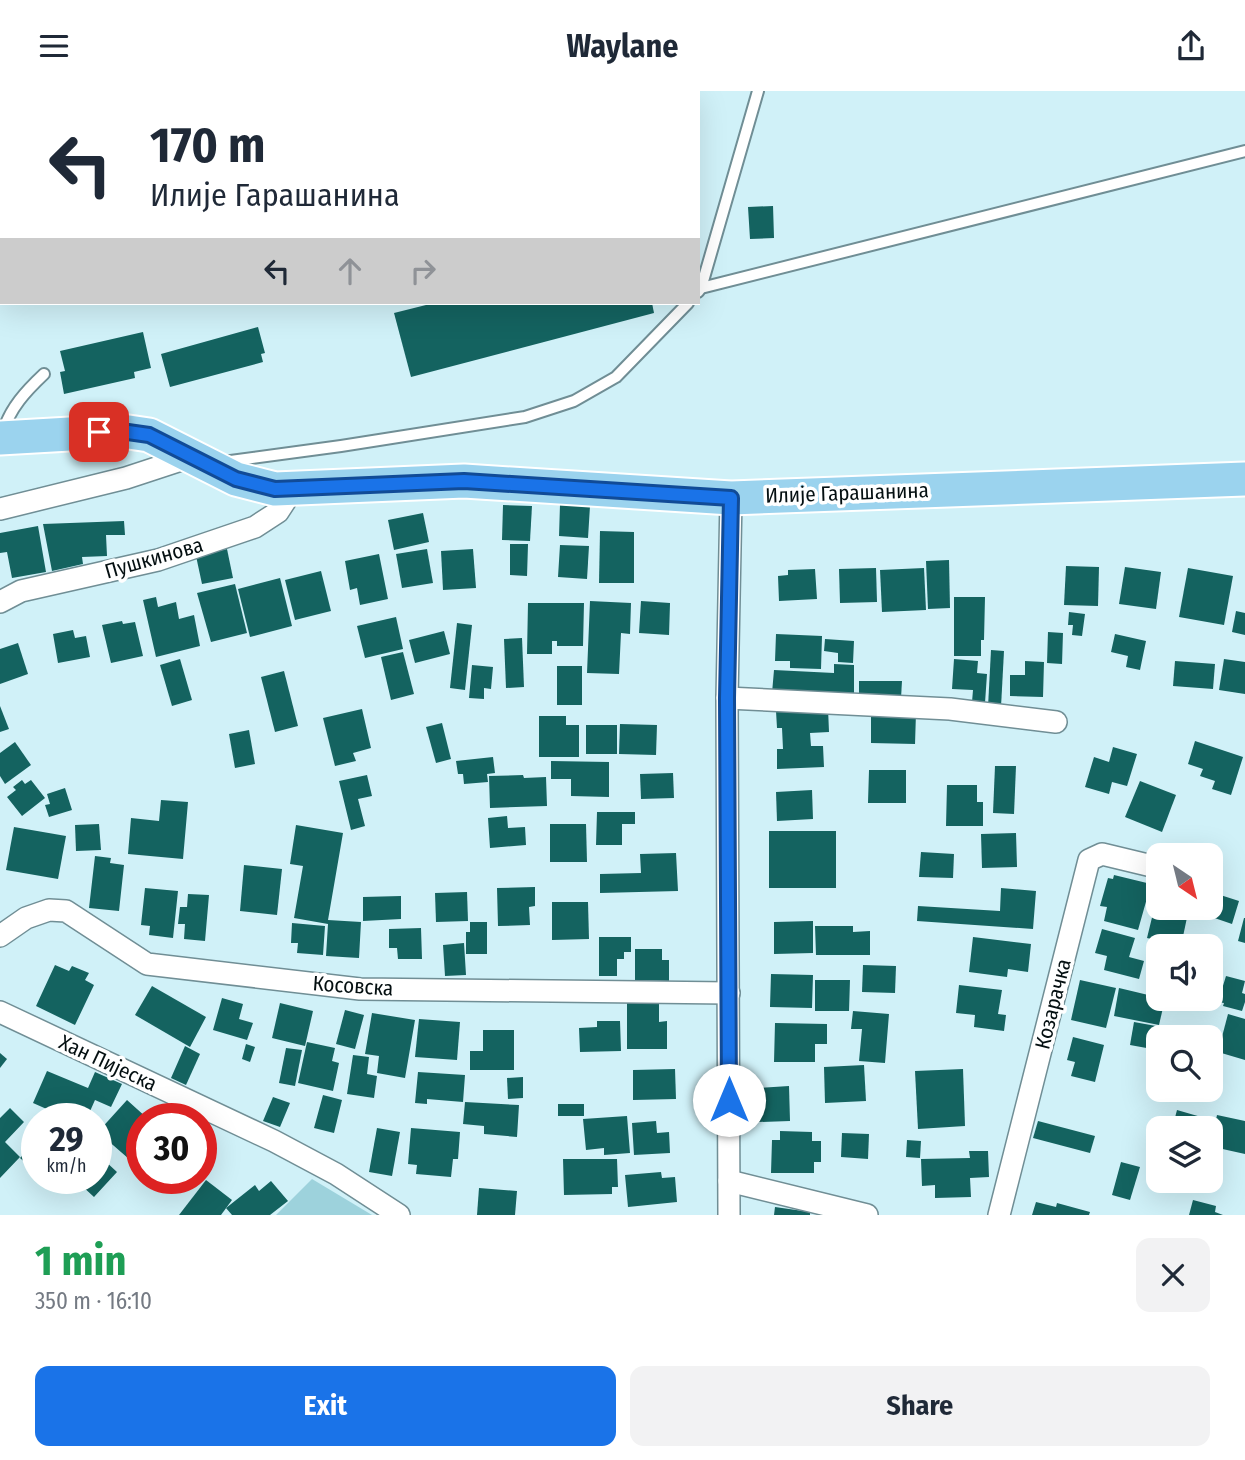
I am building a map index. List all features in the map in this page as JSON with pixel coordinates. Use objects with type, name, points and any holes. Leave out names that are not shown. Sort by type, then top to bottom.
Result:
[{"type":"main road","name":"Илије Гарашанина","points":[[0,438],[137,432],[162,440],[249,484],[293,489],[464,481],[731,498],[1245,479]]},
{"type":"street","points":[[0,509],[197,460]]},
{"type":"street","name":"Пушкинова","points":[[0,602],[20,591],[158,560],[256,527],[278,512],[293,489]]},
{"type":"street","points":[[729,1215],[727,698],[731,498]]},
{"type":"street","points":[[727,698],[950,709],[1056,722]]},
{"type":"street","name":"Козарачка","points":[[999,1215],[1089,860],[1102,854],[1146,865]]},
{"type":"street","name":"Косовска","points":[[0,936],[26,918],[49,910],[66,911],[147,964],[360,989],[729,993]]},
{"type":"street","name":"Хан Пијеска","points":[[0,1012],[274,1141],[337,1174],[399,1215]]},
{"type":"street","points":[[729,1181],[867,1215]]},
{"type":"lane","points":[[700,290],[758,91]]},
{"type":"lane","points":[[700,290],[1245,151]]},
{"type":"lane","points":[[197,460],[329,448],[525,417],[574,401],[616,377],[686,305]]},
{"type":"lane","points":[[0,438],[12,409],[44,374]]},
{"type":"shaded area","points":[[312,1179],[372,1215],[276,1215]]},
{"type":"building","points":[[773,206],[774,238],[750,239],[748,207]]},
{"type":"building","points":[[426,305],[652,305],[654,313],[411,377],[394,313]]},
{"type":"building","points":[[258,327],[265,353],[261,354],[263,362],[170,387],[161,354]]},
{"type":"building","points":[[143,332],[151,368],[134,372],[135,378],[64,394],[60,372],[65,371],[60,351]]},
{"type":"building","points":[[560,504],[590,506],[588,538],[559,536]]},
{"type":"building","points":[[503,505],[532,506],[530,541],[502,540]]},
{"type":"building","points":[[423,513],[429,542],[394,550],[388,520]]},
{"type":"building","points":[[124,521],[125,535],[106,535],[107,556],[82,557],[83,564],[52,571],[43,524]]},
{"type":"building","points":[[38,526],[46,572],[12,578],[7,552],[0,553],[0,533]]},
{"type":"building","points":[[600,531],[634,532],[634,583],[599,583]]},
{"type":"building","points":[[510,544],[528,544],[527,576],[510,575]]},
{"type":"building","points":[[560,545],[589,546],[587,579],[558,577]]},
{"type":"building","points":[[227,549],[233,578],[202,584],[196,556]]},
{"type":"building","points":[[427,549],[433,583],[402,588],[396,554]]},
{"type":"building","points":[[473,549],[476,588],[443,590],[441,551]]},
{"type":"building","points":[[379,554],[388,599],[360,605],[357,588],[350,590],[345,561]]},
{"type":"building","points":[[949,560],[950,608],[928,609],[926,561]]},
{"type":"building","points":[[1066,566],[1099,567],[1098,606],[1064,605]]},
{"type":"building","points":[[1125,567],[1161,572],[1156,609],[1119,604]]},
{"type":"building","points":[[876,568],[877,602],[840,603],[839,569]]},
{"type":"building","points":[[924,568],[926,610],[882,612],[880,570]]},
{"type":"building","points":[[1188,568],[1233,576],[1224,625],[1179,617]]},
{"type":"building","points":[[815,569],[817,599],[779,601],[778,576],[788,575],[788,570]]},
{"type":"building","points":[[321,571],[331,611],[295,620],[285,580]]},
{"type":"building","points":[[280,578],[292,626],[250,637],[238,589]]},
{"type":"building","points":[[235,584],[247,633],[211,642],[197,593]]},
{"type":"building","points":[[156,597],[158,607],[176,602],[179,619],[194,615],[200,646],[156,657],[143,600]]},
{"type":"building","points":[[954,597],[985,597],[981,656],[954,656]]},
{"type":"building","points":[[590,601],[631,603],[630,634],[621,633],[619,674],[587,673]]},
{"type":"building","points":[[641,601],[670,603],[669,635],[639,633]]},
{"type":"building","points":[[528,603],[584,603],[583,646],[557,646],[557,641],[552,641],[552,654],[527,654]]},
{"type":"building","points":[[1236,611],[1245,613],[1245,635],[1232,632]]},
{"type":"building","points":[[1069,612],[1085,614],[1082,636],[1072,635],[1073,625],[1068,625]]},
{"type":"building","points":[[396,617],[403,649],[365,658],[357,626]]},
{"type":"building","points":[[122,621],[123,624],[135,622],[143,656],[111,663],[102,625]]},
{"type":"building","points":[[457,623],[472,625],[465,690],[450,688]]},
{"type":"building","points":[[73,630],[75,638],[86,636],[90,657],[58,663],[53,634]]},
{"type":"building","points":[[444,631],[450,654],[415,663],[409,640]]},
{"type":"building","points":[[1048,632],[1063,633],[1062,664],[1047,663]]},
{"type":"building","points":[[776,634],[822,636],[821,669],[790,668],[790,661],[775,661]]},
{"type":"building","points":[[1115,634],[1146,641],[1140,670],[1126,667],[1128,656],[1111,652]]},
{"type":"building","points":[[522,638],[524,687],[506,688],[504,639]]},
{"type":"building","points":[[825,639],[854,641],[853,663],[838,662],[838,653],[824,651]]},
{"type":"building","points":[[18,643],[28,674],[0,684],[0,649]]},
{"type":"building","points":[[991,650],[1004,651],[1001,707],[988,707]]},
{"type":"building","points":[[403,652],[414,694],[391,700],[381,657]]},
{"type":"building","points":[[180,659],[192,700],[172,706],[160,665]]},
{"type":"building","points":[[954,659],[978,661],[977,673],[987,674],[985,703],[972,702],[973,690],[952,689]]},
{"type":"building","points":[[1224,659],[1245,662],[1245,694],[1219,690]]},
{"type":"building","points":[[1025,661],[1044,662],[1043,697],[1010,696],[1010,675],[1025,675]]},
{"type":"building","points":[[1175,661],[1215,664],[1213,689],[1173,686]]},
{"type":"building","points":[[834,664],[854,665],[854,699],[772,693],[774,670],[834,673]]},
{"type":"building","points":[[472,665],[493,667],[491,689],[484,688],[484,699],[469,698]]},
{"type":"building","points":[[557,666],[582,666],[582,705],[557,705]]},
{"type":"building","points":[[284,671],[298,726],[275,732],[261,677]]},
{"type":"building","points":[[859,681],[902,681],[901,698],[859,698]]},
{"type":"building","points":[[0,706],[9,729],[0,732]]},
{"type":"building","points":[[828,708],[829,732],[810,733],[811,746],[823,746],[824,767],[777,769],[777,749],[783,749],[782,728],[777,728],[776,711]]},
{"type":"building","points":[[362,709],[371,748],[353,753],[356,761],[335,766],[323,718]]},
{"type":"building","points":[[871,711],[916,712],[915,744],[871,743]]},
{"type":"building","points":[[539,716],[566,716],[566,725],[579,725],[579,757],[539,757]]},
{"type":"building","points":[[442,723],[451,759],[436,763],[426,727]]},
{"type":"building","points":[[620,724],[657,725],[656,755],[619,754]]},
{"type":"building","points":[[586,725],[617,725],[617,754],[586,754]]},
{"type":"building","points":[[249,730],[255,764],[235,768],[229,734]]},
{"type":"building","points":[[1195,741],[1243,757],[1231,795],[1212,789],[1215,781],[1200,776],[1203,769],[1188,764]]},
{"type":"building","points":[[15,742],[31,765],[5,784],[0,776],[0,753]]},
{"type":"building","points":[[1113,747],[1137,754],[1127,786],[1112,782],[1109,794],[1085,787],[1094,757],[1109,762]]},
{"type":"building","points":[[493,757],[495,773],[487,774],[488,782],[464,784],[463,774],[458,774],[456,761]]},
{"type":"building","points":[[551,761],[609,762],[609,797],[571,796],[571,779],[551,779]]},
{"type":"building","points":[[995,766],[1016,766],[1014,814],[993,813]]},
{"type":"building","points":[[869,770],[906,770],[906,803],[868,803]]},
{"type":"building","points":[[673,773],[674,798],[641,799],[640,774]]},
{"type":"building","points":[[367,775],[372,796],[358,799],[365,826],[351,830],[339,781]]},
{"type":"building","points":[[523,775],[524,778],[546,777],[547,806],[490,808],[489,776]]},
{"type":"building","points":[[22,780],[25,784],[31,780],[45,798],[22,816],[7,797],[16,790],[13,787]]},
{"type":"building","points":[[1140,781],[1176,795],[1162,832],[1125,817]]},
{"type":"building","points":[[947,785],[977,785],[977,802],[983,802],[983,826],[946,826]]},
{"type":"building","points":[[65,788],[72,810],[49,817],[45,805],[50,804],[47,794]]},
{"type":"building","points":[[812,790],[813,819],[777,821],[776,792]]},
{"type":"building","points":[[161,800],[188,802],[183,859],[128,854],[131,818],[159,821]]},
{"type":"building","points":[[597,812],[635,812],[635,824],[622,824],[622,845],[596,845]]},
{"type":"building","points":[[507,816],[508,828],[525,827],[526,845],[490,848],[488,818]]},
{"type":"building","points":[[99,824],[101,850],[76,851],[75,825]]},
{"type":"building","points":[[550,824],[586,824],[587,862],[550,862]]},
{"type":"building","points":[[296,825],[343,833],[328,920],[361,922],[359,958],[326,956],[328,924],[294,918],[303,866],[290,864]]},
{"type":"building","points":[[14,827],[66,836],[58,879],[6,870]]},
{"type":"building","points":[[769,831],[836,831],[836,888],[769,888]]},
{"type":"building","points":[[1016,833],[1017,867],[982,868],[981,834]]},
{"type":"building","points":[[921,852],[954,854],[953,878],[919,877]]},
{"type":"building","points":[[676,853],[678,891],[600,893],[600,874],[641,873],[640,854]]},
{"type":"building","points":[[95,856],[111,858],[110,863],[124,865],[119,911],[89,908]]},
{"type":"building","points":[[244,865],[282,869],[277,915],[240,911]]},
{"type":"building","points":[[1114,875],[1146,883],[1146,902],[1138,930],[1104,921],[1107,907],[1100,906],[1108,878],[1113,879]]},
{"type":"building","points":[[535,887],[535,906],[529,907],[530,925],[498,926],[497,888]]},
{"type":"building","points":[[145,888],[178,891],[173,938],[149,935],[150,926],[141,925]]},
{"type":"building","points":[[1001,888],[1036,891],[1033,929],[917,921],[918,906],[1000,911]]},
{"type":"building","points":[[467,892],[468,921],[436,922],[435,893]]},
{"type":"building","points":[[188,894],[209,895],[205,941],[184,939],[185,924],[178,924],[180,907],[187,907]]},
{"type":"building","points":[[401,896],[401,919],[363,921],[363,897]]},
{"type":"building","points":[[1223,896],[1239,901],[1232,924],[1223,921]]},
{"type":"building","points":[[552,902],[588,902],[589,939],[552,940]]},
{"type":"building","points":[[1245,918],[1245,943],[1238,941]]},
{"type":"building","points":[[813,921],[813,953],[774,954],[774,922]]},
{"type":"building","points":[[1151,921],[1186,921],[1184,934],[1148,934]]},
{"type":"building","points":[[470,922],[487,922],[487,954],[466,954],[466,932],[470,932]]},
{"type":"building","points":[[292,923],[325,926],[323,955],[297,953],[298,943],[291,943]]},
{"type":"building","points":[[815,926],[853,926],[853,932],[870,931],[870,955],[816,955]]},
{"type":"building","points":[[421,928],[422,959],[398,959],[397,948],[389,948],[389,929]]},
{"type":"building","points":[[1102,929],[1135,938],[1129,957],[1144,961],[1139,979],[1104,970],[1107,956],[1095,953]]},
{"type":"building","points":[[599,937],[631,937],[631,952],[624,952],[624,959],[617,959],[617,976],[599,976]]},
{"type":"building","points":[[973,937],[1031,944],[1028,972],[1008,969],[1007,977],[969,972]]},
{"type":"building","points":[[464,943],[466,975],[445,976],[443,945]]},
{"type":"building","points":[[635,949],[662,949],[662,960],[669,960],[669,981],[635,980]]},
{"type":"building","points":[[55,965],[69,971],[72,966],[89,973],[85,980],[94,985],[75,1025],[36,1006]]},
{"type":"building","points":[[863,965],[896,966],[895,993],[862,992]]},
{"type":"building","points":[[771,974],[813,975],[812,1008],[770,1007]]},
{"type":"building","points":[[1226,976],[1245,981],[1242,1011],[1223,1006]]},
{"type":"building","points":[[815,980],[850,980],[849,1011],[815,1011]]},
{"type":"building","points":[[1080,980],[1116,988],[1106,1028],[1071,1020]]},
{"type":"building","points":[[959,985],[1002,990],[998,1014],[1006,1015],[1004,1031],[974,1027],[975,1015],[956,1013]]},
{"type":"building","points":[[152,986],[206,1017],[190,1047],[135,1015]]},
{"type":"building","points":[[1119,988],[1146,994],[1146,1011],[1162,1011],[1159,1025],[1114,1016]]},
{"type":"building","points":[[222,998],[243,1004],[239,1019],[253,1023],[247,1040],[213,1030]]},
{"type":"building","points":[[659,1001],[659,1022],[667,1021],[667,1049],[627,1049],[627,1002]]},
{"type":"building","points":[[280,1003],[313,1011],[305,1046],[272,1038]]},
{"type":"building","points":[[345,1010],[364,1015],[355,1049],[336,1044]]},
{"type":"building","points":[[853,1011],[889,1014],[885,1063],[859,1061],[862,1029],[851,1029]]},
{"type":"building","points":[[372,1013],[415,1020],[405,1078],[377,1073],[379,1056],[365,1054]]},
{"type":"building","points":[[1228,1014],[1245,1019],[1245,1060],[1223,1053],[1223,1033]]},
{"type":"building","points":[[419,1019],[460,1022],[457,1060],[415,1057]]},
{"type":"building","points":[[597,1021],[620,1021],[621,1051],[580,1052],[579,1028],[597,1027]]},
{"type":"building","points":[[1134,1022],[1150,1025],[1146,1025],[1146,1048],[1130,1045]]},
{"type":"building","points":[[775,1023],[827,1024],[827,1044],[815,1044],[815,1062],[774,1062]]},
{"type":"building","points":[[483,1030],[514,1030],[514,1070],[470,1070],[470,1051],[483,1051]]},
{"type":"building","points":[[1073,1037],[1104,1045],[1095,1082],[1071,1076],[1075,1062],[1067,1060]]},
{"type":"building","points":[[307,1042],[335,1048],[332,1061],[339,1063],[333,1091],[298,1083]]},
{"type":"building","points":[[246,1044],[255,1047],[250,1062],[242,1059]]},
{"type":"building","points":[[185,1046],[200,1054],[186,1085],[171,1078]]},
{"type":"building","points":[[286,1048],[302,1050],[295,1086],[279,1083]]},
{"type":"building","points":[[0,1053],[7,1059],[0,1068]]},
{"type":"building","points":[[353,1055],[369,1057],[367,1074],[377,1076],[374,1098],[347,1094]]},
{"type":"building","points":[[864,1065],[866,1101],[825,1103],[824,1067]]},
{"type":"building","points":[[675,1069],[676,1099],[633,1100],[633,1070]]},
{"type":"building","points":[[963,1069],[965,1126],[918,1129],[915,1071]]},
{"type":"building","points":[[47,1071],[88,1088],[95,1072],[122,1084],[112,1105],[95,1100],[94,1103],[33,1103]]},
{"type":"building","points":[[418,1072],[465,1075],[463,1102],[427,1099],[427,1104],[415,1103]]},
{"type":"building","points":[[523,1077],[523,1098],[508,1099],[507,1078]]},
{"type":"building","points":[[789,1086],[790,1121],[758,1122],[757,1088]]},
{"type":"building","points":[[323,1095],[342,1100],[334,1133],[314,1128]]},
{"type":"building","points":[[273,1097],[290,1103],[280,1127],[263,1121]]},
{"type":"building","points":[[127,1100],[130,1103],[126,1103],[126,1156],[112,1144],[112,1117]]},
{"type":"building","points":[[465,1102],[519,1105],[517,1137],[484,1134],[484,1126],[463,1124]]},
{"type":"building","points":[[558,1104],[584,1104],[584,1116],[558,1116]]},
{"type":"building","points":[[10,1108],[21,1119],[21,1125],[5,1142],[20,1157],[0,1178],[0,1118]]},
{"type":"building","points":[[1177,1110],[1198,1116],[1175,1116]]},
{"type":"building","points":[[627,1116],[630,1153],[604,1155],[604,1148],[586,1150],[583,1119]]},
{"type":"building","points":[[1223,1116],[1245,1121],[1245,1154],[1223,1149]]},
{"type":"building","points":[[656,1121],[657,1133],[669,1132],[670,1153],[634,1155],[632,1123]]},
{"type":"building","points":[[1038,1121],[1095,1136],[1090,1153],[1033,1138]]},
{"type":"building","points":[[377,1128],[400,1132],[392,1176],[369,1172]]},
{"type":"building","points":[[411,1128],[460,1132],[458,1159],[453,1159],[451,1177],[416,1174],[417,1165],[408,1164]]},
{"type":"building","points":[[780,1131],[812,1132],[812,1141],[821,1141],[821,1162],[814,1162],[814,1173],[771,1173],[772,1140],[780,1140]]},
{"type":"building","points":[[842,1133],[869,1134],[868,1159],[841,1157]]},
{"type":"building","points":[[907,1140],[921,1141],[920,1158],[906,1157]]},
{"type":"building","points":[[969,1151],[988,1151],[989,1177],[970,1178],[971,1197],[935,1198],[935,1185],[922,1186],[921,1159],[970,1158]]},
{"type":"building","points":[[563,1159],[617,1159],[618,1187],[612,1187],[612,1194],[564,1195]]},
{"type":"building","points":[[1121,1162],[1140,1167],[1130,1200],[1112,1195]]},
{"type":"building","points":[[661,1172],[662,1178],[675,1177],[677,1202],[628,1207],[625,1175]]},
{"type":"building","points":[[271,1181],[288,1201],[270,1215],[232,1215],[226,1208],[255,1185],[259,1191]]},
{"type":"building","points":[[217,1188],[232,1200],[221,1215],[179,1215],[195,1194],[217,1194]]},
{"type":"building","points":[[479,1188],[517,1191],[515,1215],[477,1215]]},
{"type":"building","points":[[1193,1200],[1216,1206],[1215,1212],[1223,1215],[1189,1215]]},
{"type":"building","points":[[1036,1202],[1056,1207],[1057,1203],[1090,1212],[1089,1215],[1032,1215]]},
{"type":"building","points":[[775,1207],[810,1212],[810,1215],[774,1215]]},
{"type":"route","points":[[99,432],[121,431],[149,435],[236,479],[275,489],[464,481],[731,498],[727,698],[729,1100]]}]
